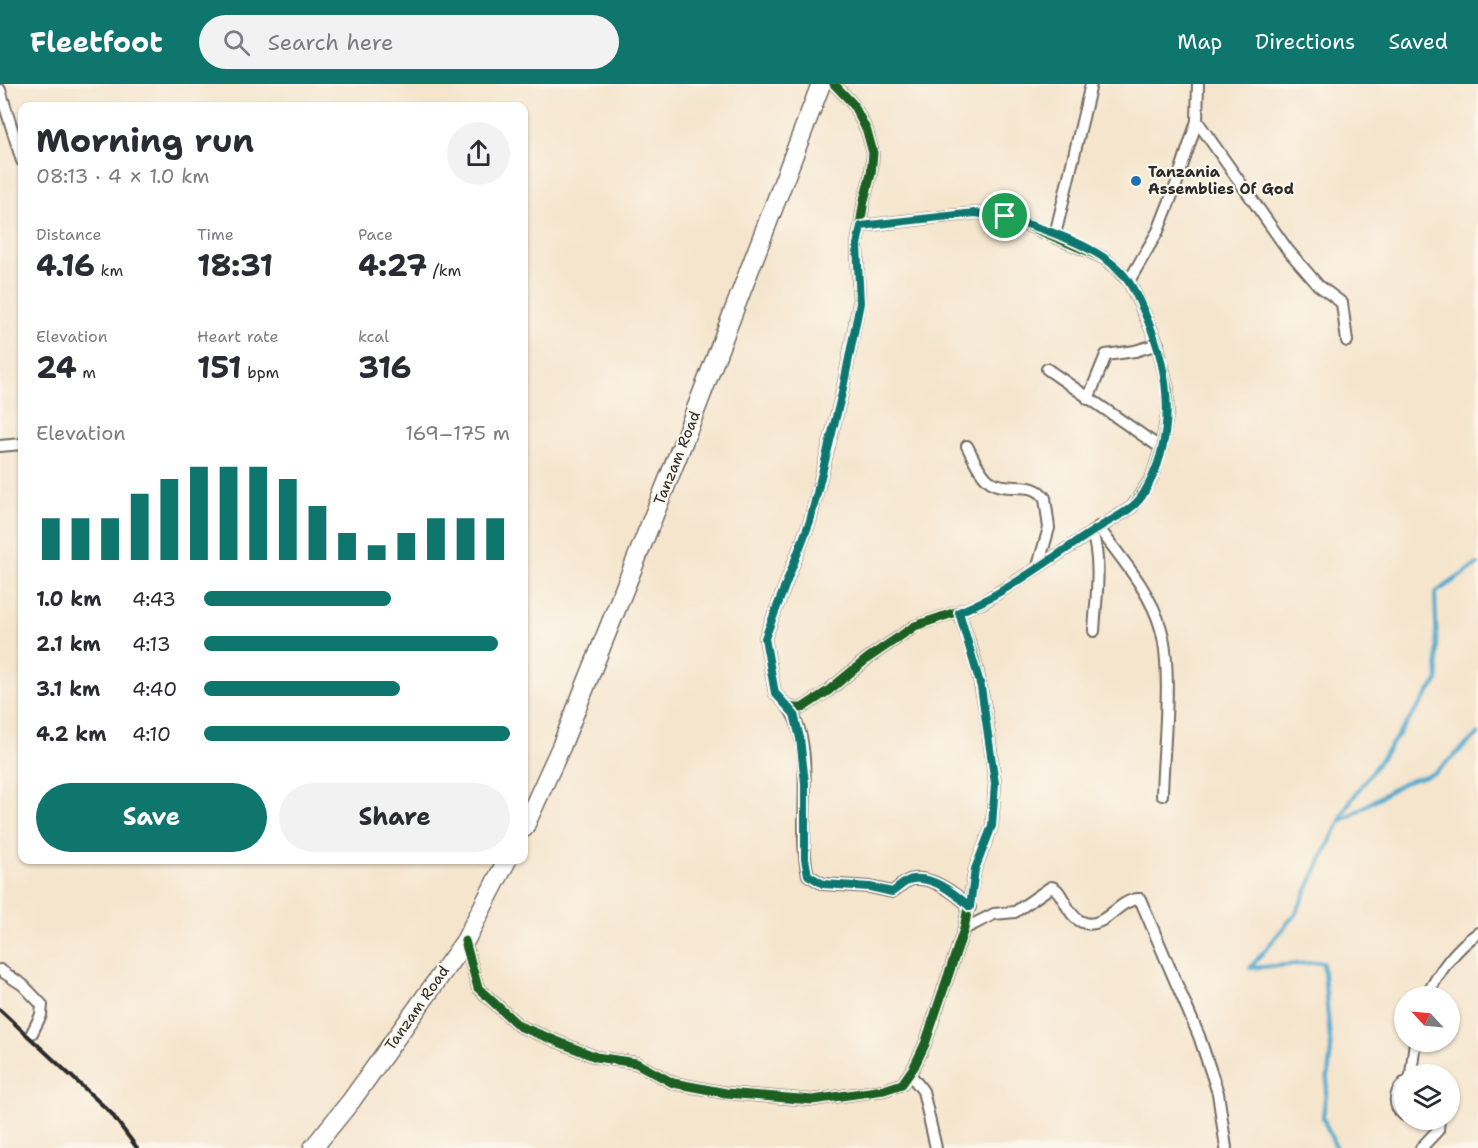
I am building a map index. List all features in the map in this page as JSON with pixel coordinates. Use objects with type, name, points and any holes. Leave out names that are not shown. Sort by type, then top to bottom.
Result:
[{"type":"highway","name":"Tanzam Road","points":[[528,819],[561,747],[682,446],[807,126],[821,84]]},
{"type":"highway","name":"Tanzam Road","points":[[313,1148],[351,1101],[465,941],[505,864]]},
{"type":"street","points":[[834,84],[852,104],[867,131],[873,153],[857,245],[860,303],[842,393],[810,521],[765,638],[775,693],[789,707],[797,721],[805,783],[805,859],[808,875],[823,884],[870,887],[892,892],[908,881],[919,879],[945,888],[970,907]]},
{"type":"street","points":[[1055,235],[1091,84]]},
{"type":"street","points":[[1129,281],[1158,231],[1197,121],[1197,84]]},
{"type":"street","points":[[0,90],[18,148]]},
{"type":"street","points":[[1197,121],[1300,265],[1318,285],[1340,300],[1347,341]]},
{"type":"street","points":[[789,707],[802,708],[915,626],[982,603],[1137,502],[1152,477],[1161,448],[1168,410],[1168,389],[1158,344],[1129,281],[1104,258],[1055,235],[1005,216],[975,213],[861,226]]},
{"type":"street","points":[[1088,399],[1106,355],[1143,350],[1158,344]]},
{"type":"street","points":[[1047,369],[1161,448]]},
{"type":"street","points":[[0,446],[18,444]]},
{"type":"street","points":[[967,446],[991,482],[1032,488],[1045,498],[1049,528],[1038,567]]},
{"type":"street","points":[[1094,631],[1098,567],[1095,530]]},
{"type":"street","points":[[1095,530],[1143,590],[1161,627],[1165,655],[1162,795]]},
{"type":"street","points":[[465,941],[478,988],[519,1026],[596,1057],[636,1063],[673,1083],[726,1093],[812,1100],[884,1090],[902,1084],[910,1074],[922,1050],[964,930],[970,907],[975,869],[992,826],[995,783],[981,687],[959,612]]},
{"type":"street","points":[[964,930],[994,914],[1016,912],[1051,887],[1059,891],[1070,914],[1085,923],[1098,922],[1124,904],[1140,899],[1199,1036],[1218,1093],[1226,1148]]},
{"type":"street","points":[[1432,986],[1447,962],[1478,933]]},
{"type":"street","points":[[0,970],[29,990],[42,1005],[40,1020],[32,1034]]},
{"type":"street","points":[[910,1074],[923,1091],[936,1148]]},
{"type":"street","points":[[1421,1148],[1438,1130]]},
{"type":"waterway","points":[[1336,1148],[1323,1118],[1331,1050],[1323,962],[1250,968],[1296,913],[1347,806],[1438,680],[1435,593],[1478,564]]},
{"type":"waterway","points":[[1341,821],[1403,783],[1435,773],[1478,734]]},
{"type":"railway","points":[[0,1010],[111,1113],[137,1148]]},
{"type":"cycle path","points":[[834,84],[853,104],[867,131],[873,153],[857,245],[859,303],[842,393],[810,521],[765,638],[775,693],[788,707],[802,708],[915,626],[982,603],[1132,507],[1152,477],[1161,448],[1168,410],[1168,389],[1157,342],[1129,281],[1104,258],[1005,216],[976,213],[861,226]]},
{"type":"cycle path","points":[[465,941],[478,988],[519,1026],[596,1057],[636,1063],[673,1083],[726,1093],[812,1100],[884,1090],[902,1084],[914,1067],[925,1044],[964,929],[975,869],[992,826],[995,783],[986,713],[975,659],[959,612]]},
{"type":"place","name":"Tanzania Assemblies Of God","points":[[1136,181]]},
{"type":"route","points":[[975,213],[1005,216],[1087,248],[1118,268],[1129,281],[1157,342],[1164,367],[1168,389],[1168,410],[1161,448],[1152,477],[1142,496],[1132,507],[982,603],[959,612],[975,659],[981,687],[995,783],[992,826],[975,869],[970,907],[945,888],[919,879],[908,881],[892,892],[870,887],[823,884],[816,882],[808,875],[805,859],[805,783],[797,721],[789,707],[775,693],[765,638],[810,521],[842,393],[860,303],[857,245],[861,226],[975,213]]}]
